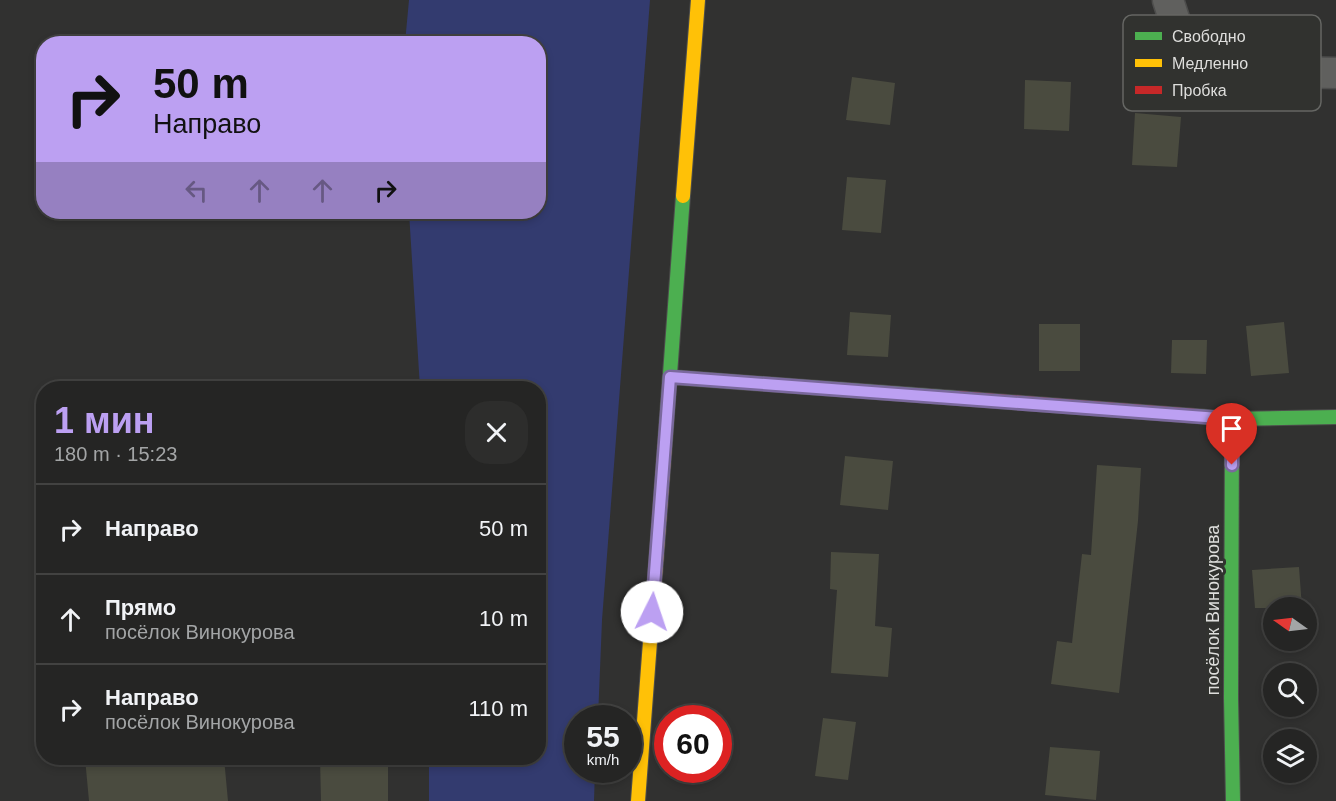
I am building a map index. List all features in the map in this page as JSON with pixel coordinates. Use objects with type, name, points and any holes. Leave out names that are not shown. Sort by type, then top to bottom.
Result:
[{"type":"street","points":[[638,801],[698,0]]},
{"type":"street","points":[[1168,0],[1173,15]]},
{"type":"street","points":[[1321,73],[1336,73]]},
{"type":"street","points":[[670,377],[1232,419],[1336,417]]},
{"type":"street","name":"посёлок Винокурова","points":[[1232,419],[1233,801]]},
{"type":"shaded area","points":[[409,0],[650,0],[602,620],[599,705],[564,705],[564,783],[595,783],[594,801],[429,801],[429,765],[546,765],[546,381],[420,381],[409,219],[546,219],[546,36],[406,36]]},
{"type":"building","points":[[852,77],[895,83],[890,125],[846,120]]},
{"type":"building","points":[[1025,80],[1071,82],[1069,131],[1024,129]]},
{"type":"building","points":[[1135,113],[1181,117],[1177,167],[1132,165]]},
{"type":"building","points":[[847,177],[886,180],[881,233],[842,230]]},
{"type":"building","points":[[850,312],[891,315],[888,357],[847,355]]},
{"type":"building","points":[[1284,322],[1289,373],[1251,376],[1246,326]]},
{"type":"building","points":[[1039,324],[1080,324],[1080,371],[1039,371]]},
{"type":"building","points":[[1172,340],[1207,340],[1206,374],[1171,373]]},
{"type":"building","points":[[845,456],[893,461],[888,510],[840,505]]},
{"type":"building","points":[[1097,465],[1141,468],[1138,521],[1119,693],[1051,684],[1057,641],[1072,643],[1082,554],[1091,555]]},
{"type":"building","points":[[831,552],[879,554],[875,626],[892,628],[888,677],[831,673],[837,590],[830,589]]},
{"type":"building","points":[[1299,567],[1301,597],[1263,597],[1263,608],[1255,608],[1252,570]]},
{"type":"building","points":[[823,718],[856,722],[848,780],[815,776]]},
{"type":"building","points":[[1050,747],[1100,751],[1096,800],[1045,795]]},
{"type":"building","points":[[86,765],[225,765],[228,801],[89,801]]},
{"type":"building","points":[[320,765],[388,765],[388,801],[321,801]]},
{"type":"traffic: fast","points":[[665,443],[683,196]]},
{"type":"traffic: fast","points":[[670,377],[956,398]]},
{"type":"traffic: fast","points":[[1195,416],[1232,419],[1336,417]]},
{"type":"traffic: fast","points":[[1232,419],[1233,801]]},
{"type":"traffic: slow","points":[[683,196],[698,0]]},
{"type":"traffic: slow","points":[[638,801],[665,443]]},
{"type":"traffic: jam","points":[[956,398],[1195,416]]},
{"type":"route","points":[[652,612],[670,377],[1232,419],[1232,465]]}]
